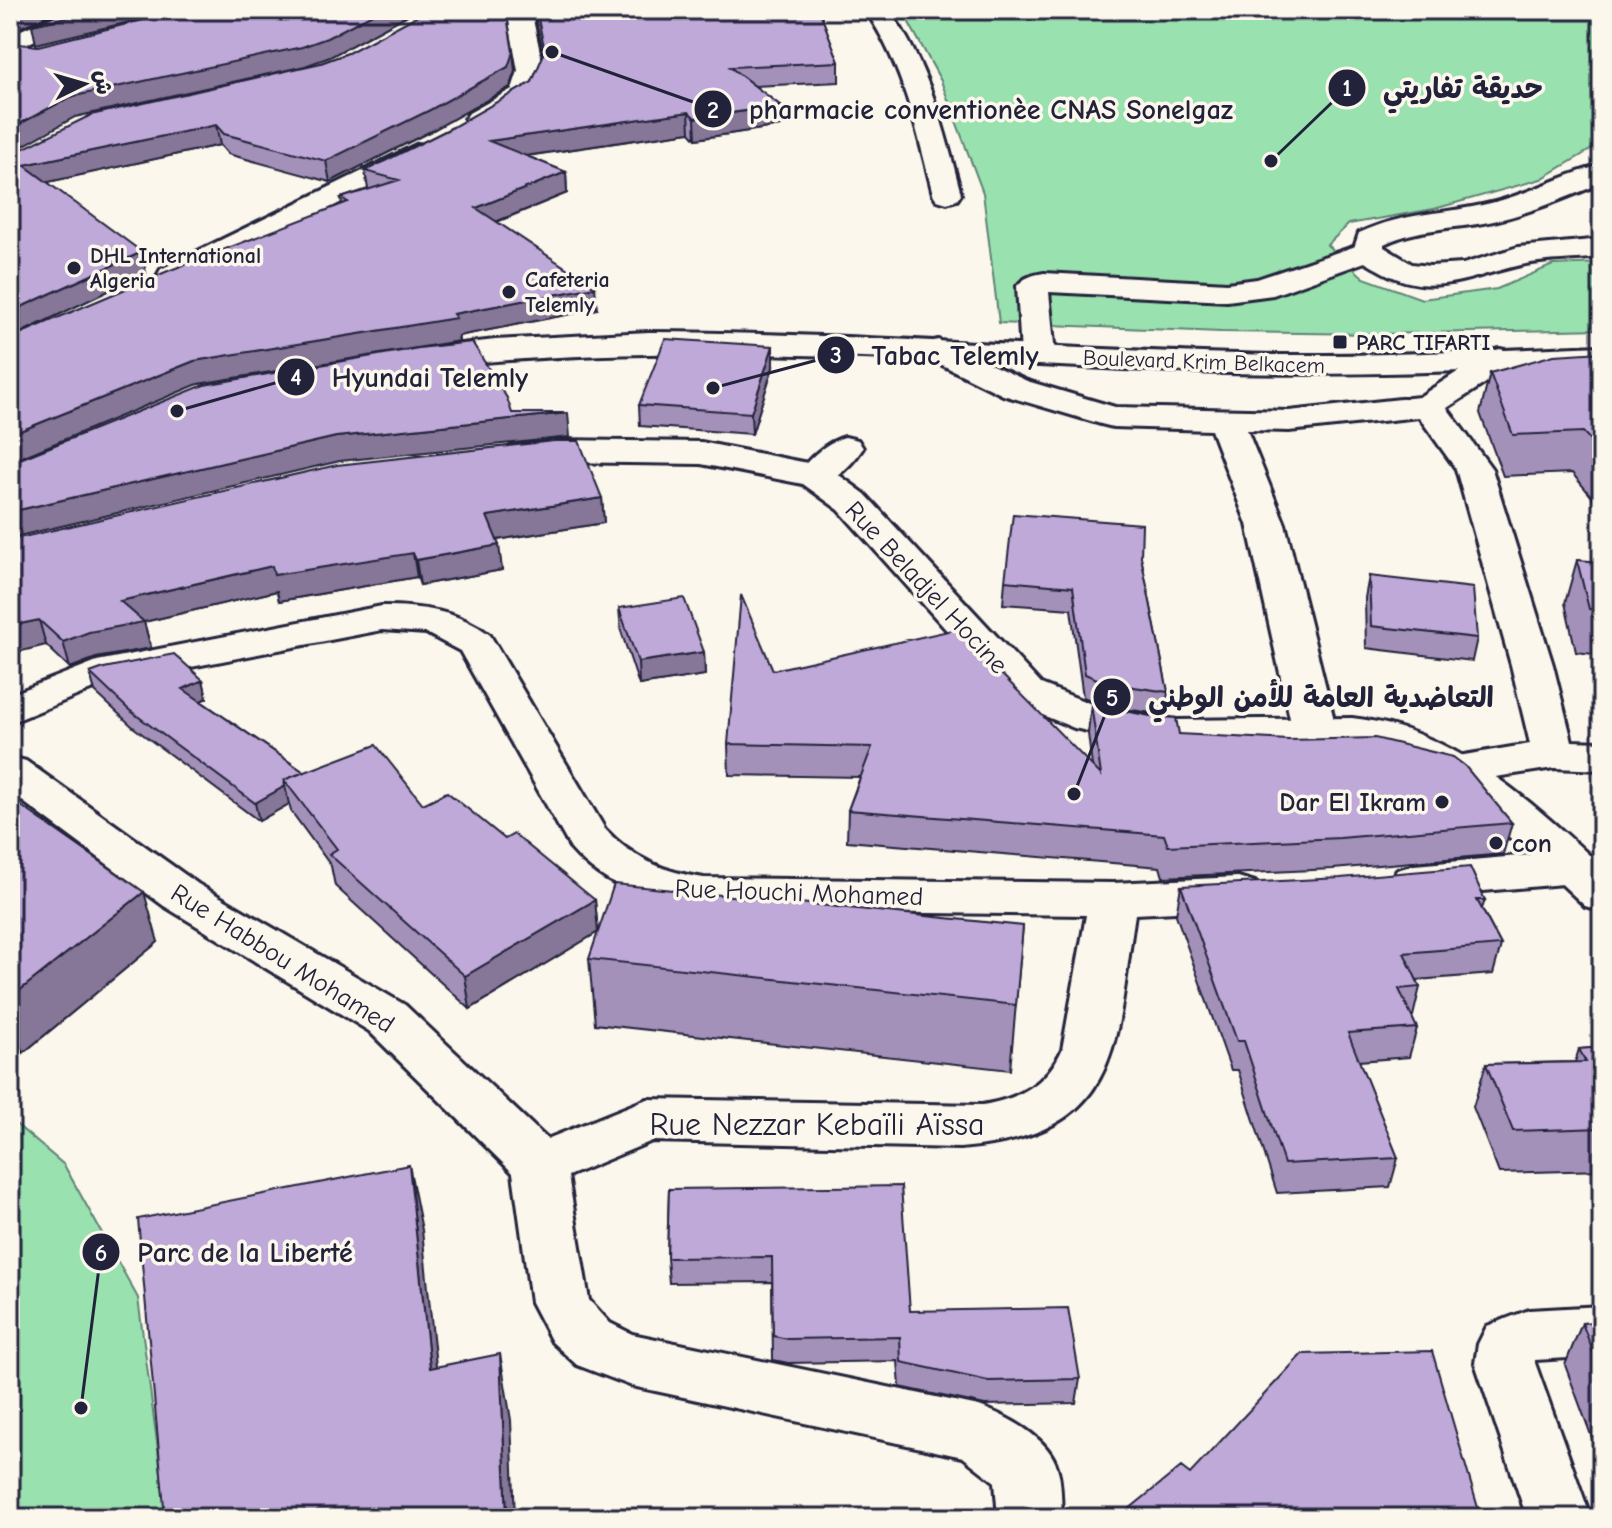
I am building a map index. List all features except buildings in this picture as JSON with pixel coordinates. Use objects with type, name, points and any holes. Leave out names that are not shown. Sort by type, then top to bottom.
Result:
[{"type":"street","points":[[10,51],[86,10]]},
{"type":"street","points":[[149,288],[451,135],[523,93],[531,71],[519,10]]},
{"type":"street","points":[[877,10],[898,46],[934,142],[947,194]]},
{"type":"street","points":[[10,51],[42,55]]},
{"type":"street","points":[[1368,251],[1370,239],[1398,226],[1489,213],[1533,201],[1602,173]]},
{"type":"street","points":[[1038,355],[1033,286],[1044,282],[1227,292],[1262,288],[1368,251],[1404,272],[1430,275],[1466,273],[1518,256],[1602,248]]},
{"type":"street","name":"Boulevard Krim Belkacem","points":[[392,363],[566,342],[712,342],[1264,364],[1602,356]]},
{"type":"street","points":[[938,350],[1015,388],[1113,417],[1225,420],[1289,421],[1428,406],[1500,359]]},
{"type":"street","points":[[1428,406],[1474,469],[1532,665],[1554,754]]},
{"type":"street","points":[[1225,420],[1266,524],[1315,732]]},
{"type":"street","points":[[815,475],[845,448]]},
{"type":"street","name":"Rue Beladjel Hocine","points":[[495,458],[556,451],[701,453],[815,475],[852,502],[1026,693],[1099,724],[1143,733],[1187,736],[1345,731],[1390,738],[1433,754],[1456,769],[1588,881]]},
{"type":"street","name":"Rue Houchi Mohamed","points":[[10,710],[97,673],[382,618],[427,620],[464,633],[476,644],[587,838],[601,856],[646,882],[704,894],[1113,899],[1286,891]]},
{"type":"street","points":[[1456,769],[1554,754],[1602,756]]},
{"type":"street","name":"Rue Habbou Mohamed","points":[[10,771],[181,895],[387,1018],[539,1165]]},
{"type":"street","points":[[1378,884],[1588,881]]},
{"type":"street","name":"Rue Nezzar Kebaïli Aïssa","points":[[539,1165],[647,1120],[960,1127],[991,1125],[1021,1118],[1046,1107],[1067,1090],[1081,1071],[1088,1050],[1113,899]]},
{"type":"street","points":[[539,1165],[560,1302],[566,1318],[593,1346],[632,1360],[979,1433],[1026,1468],[1030,1518]]},
{"type":"street","points":[[1559,1518],[1505,1363],[1508,1344],[1529,1335],[1602,1331]]},
{"type":"green space","points":[[893,10],[1602,10],[1602,143],[1541,179],[1434,209],[1349,224],[1327,245],[1364,278],[1422,299],[1497,289],[1553,265],[1602,263],[1602,329],[1379,334],[1221,332],[999,323],[983,193],[941,81],[908,21]]},
{"type":"green space","points":[[10,1119],[64,1165],[138,1298],[167,1518],[10,1518]]},
{"type":"place","name":"pharmacie conventionèe CNAS Sonelgaz","points":[[552,52]]},
{"type":"place","name":"حديقة تفاريتي","points":[[1271,161]]},
{"type":"place","name":"DHL International Algeria","points":[[74,268]]},
{"type":"place","name":"Cafeteria Telemly","points":[[509,292]]},
{"type":"place","name":"PARC TIFARTI","points":[[1340,342]]},
{"type":"place","name":"Tabac Telemly","points":[[713,388]]},
{"type":"place","name":"Hyundai Telemly","points":[[177,411]]},
{"type":"place","name":"التعاضدية العامة للأمن الوطني","points":[[1074,794]]},
{"type":"place","name":"Dar El Ikram","points":[[1442,802]]},
{"type":"place","name":"con","points":[[1496,843]]},
{"type":"place","name":"Parc de la Liberté","points":[[81,1408]]}]
